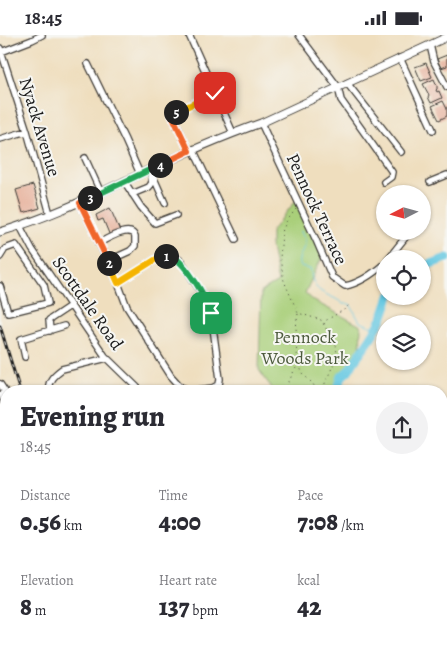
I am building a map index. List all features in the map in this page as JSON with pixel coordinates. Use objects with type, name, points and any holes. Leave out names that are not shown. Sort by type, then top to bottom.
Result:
[{"type":"main road","points":[[0,232],[80,203],[191,150],[261,123],[447,37]]},
{"type":"street","points":[[0,50],[42,35]]},
{"type":"street","points":[[189,35],[233,133]]},
{"type":"street","points":[[299,35],[338,87],[341,101],[392,172],[391,177],[384,182]]},
{"type":"street","points":[[430,45],[434,62],[447,87]]},
{"type":"street","name":"Nyack Avenue","points":[[0,50],[27,131],[50,214]]},
{"type":"street","points":[[400,58],[433,130]]},
{"type":"street","points":[[88,64],[140,174]]},
{"type":"street","points":[[347,83],[401,152]]},
{"type":"street","points":[[215,93],[172,115],[236,239]]},
{"type":"street","name":"Pennock Terrace","points":[[261,123],[332,277],[345,286],[355,284],[376,272]]},
{"type":"street","points":[[0,139],[27,131]]},
{"type":"street","points":[[85,158],[101,193]]},
{"type":"street","points":[[132,193],[149,187],[152,183],[149,170]]},
{"type":"street","points":[[149,170],[165,203]]},
{"type":"street","points":[[430,182],[447,175]]},
{"type":"street","points":[[124,181],[155,223],[176,215]]},
{"type":"street","points":[[80,203],[118,283],[127,307],[179,385]]},
{"type":"street","name":"Scottdale Road","points":[[20,226],[32,249],[107,358],[135,385]]},
{"type":"street","points":[[99,243],[124,231],[129,231],[135,237],[136,245],[130,251],[108,261]]},
{"type":"street","points":[[395,250],[403,240]]},
{"type":"street","points":[[0,257],[5,249],[16,245],[44,285],[48,303],[8,313],[0,286]]},
{"type":"street","points":[[118,283],[161,256],[172,255],[181,261],[207,301],[211,313],[220,379],[219,385]]},
{"type":"street","points":[[32,267],[41,262]]},
{"type":"street","points":[[50,331],[49,320],[70,306]]},
{"type":"street","points":[[25,357],[21,339],[64,327]]},
{"type":"street","points":[[48,385],[56,373],[62,369],[107,358]]},
{"type":"path","points":[[299,204],[282,231],[280,259],[284,281],[298,313],[295,339],[296,354],[303,374],[314,385]]},
{"type":"path","points":[[298,313],[325,321],[345,309],[352,302]]},
{"type":"path","points":[[321,320],[336,345],[337,354],[324,385]]},
{"type":"path","points":[[324,325],[325,321]]},
{"type":"path","points":[[288,385],[295,368],[299,365]]},
{"type":"green space","name":"Pennock Woods Park","points":[[297,199],[323,255],[305,293],[314,301],[361,326],[360,353],[348,371],[342,376],[339,385],[270,385],[259,370],[261,292],[278,282],[271,247],[271,232]]},
{"type":"building","points":[[447,55],[447,66],[441,68],[437,59]]},
{"type":"building","points":[[426,63],[432,77],[421,81],[415,67]]},
{"type":"building","points":[[434,79],[437,86],[436,90],[437,92],[439,91],[442,98],[431,103],[423,84]]},
{"type":"building","points":[[443,101],[447,109],[447,116],[439,120],[432,106]]},
{"type":"building","points":[[33,185],[40,208],[23,213],[16,190]]},
{"type":"building","points":[[110,208],[120,231],[110,236],[103,219],[98,221],[96,215]]},
{"type":"waterway","points":[[301,231],[305,238],[305,243],[299,260],[300,267],[310,269],[312,280],[318,289],[343,304],[350,304],[360,322],[376,328]]},
{"type":"waterway","points":[[431,264],[447,258]]},
{"type":"waterway","points":[[339,385],[342,376],[348,371],[382,319],[387,305]]},
{"type":"railway","points":[[0,326],[18,385]]},
{"type":"route","points":[[211,313],[207,301],[181,261],[172,255],[161,256],[118,283],[80,203],[189,151],[172,115],[215,93]]}]
